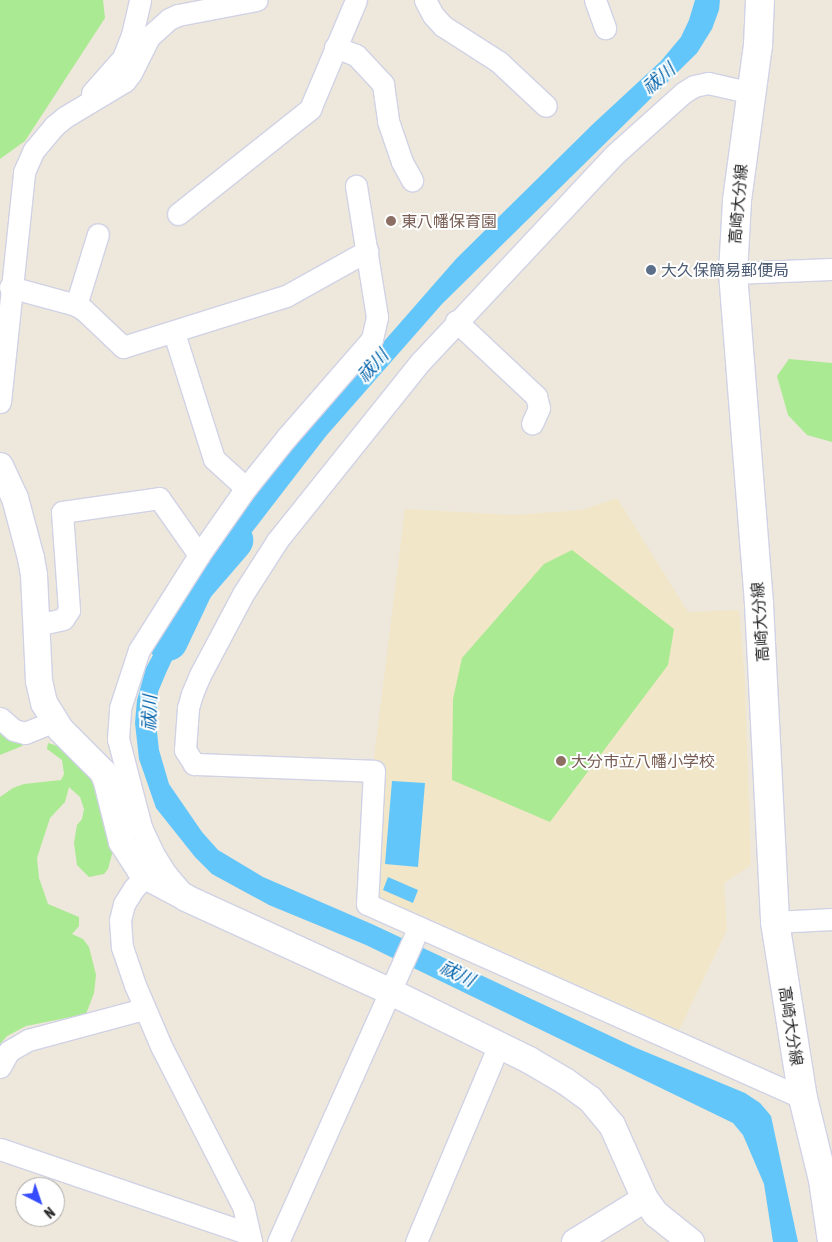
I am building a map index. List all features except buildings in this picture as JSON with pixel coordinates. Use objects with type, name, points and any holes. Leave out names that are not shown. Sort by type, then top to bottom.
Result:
[{"type":"main road","name":"高崎大分線","points":[[760,0],[758,45],[737,201],[733,273],[759,604],[775,922],[803,1098],[823,1180],[832,1242]]},
{"type":"street","points":[[0,402],[10,287],[24,172],[34,150],[45,136],[78,107],[123,58],[132,35],[140,0]]},
{"type":"street","points":[[78,107],[125,81],[132,73],[149,37],[169,19],[178,15],[257,0]]},
{"type":"street","points":[[178,214],[310,109],[356,0]]},
{"type":"street","points":[[426,0],[433,15],[443,26],[499,62],[546,106]]},
{"type":"street","points":[[595,0],[605,28]]},
{"type":"street","points":[[335,47],[356,55],[383,84],[388,121],[402,162],[412,180]]},
{"type":"street","points":[[752,93],[708,82],[694,86],[683,93],[614,155],[456,321],[400,386],[277,541],[243,594],[200,674],[188,708],[185,750],[194,764],[374,771],[367,904],[416,932],[803,1098]]},
{"type":"street","points":[[186,898],[166,874],[141,827],[121,755],[118,723],[120,708],[139,650],[198,555],[246,488],[372,339],[377,318],[356,186]]},
{"type":"street","points":[[76,305],[98,234]]},
{"type":"street","points":[[10,287],[76,305],[84,310],[124,347],[174,333],[286,296],[367,251]]},
{"type":"street","points":[[733,273],[832,269]]},
{"type":"street","points":[[456,321],[536,396],[540,408],[532,424]]},
{"type":"street","points":[[174,333],[214,459],[246,488]]},
{"type":"street","points":[[0,466],[15,498],[27,536],[34,575],[39,681],[44,703],[54,721],[102,772],[107,782],[122,842],[134,862],[147,875],[186,898],[394,986],[564,1081],[590,1099],[612,1125],[645,1199],[656,1214],[691,1242]]},
{"type":"street","points":[[37,625],[63,619],[69,610],[62,512],[159,498],[198,555]]},
{"type":"street","points":[[0,718],[14,730],[25,733],[54,721]]},
{"type":"street","points":[[147,875],[127,897],[120,920],[122,946],[144,1008],[243,1206],[250,1238]]},
{"type":"street","points":[[775,922],[832,919]]},
{"type":"street","points":[[278,1242],[394,986],[416,932]]},
{"type":"street","points":[[0,1067],[10,1051],[28,1040],[144,1008]]},
{"type":"street","points":[[416,1242],[499,1045]]},
{"type":"street","points":[[0,1149],[250,1238]]},
{"type":"street","points":[[575,1242],[645,1199]]},
{"type":"shaded area","name":"大分市立八幡小学校","points":[[617,498],[688,612],[739,610],[745,683],[751,865],[724,883],[727,930],[679,1030],[414,912],[375,898],[386,768],[373,766],[405,509],[514,515],[582,510]]},
{"type":"green space","points":[[0,0],[103,0],[105,18],[25,141],[0,159]]},
{"type":"green space","points":[[789,359],[832,363],[832,442],[807,435],[788,415],[777,376]]},
{"type":"green space","points":[[572,550],[674,629],[668,665],[550,822],[452,780],[453,699],[462,658],[544,564]]},
{"type":"green space","points":[[0,726],[30,739],[22,746],[0,755]]},
{"type":"green space","points":[[48,743],[61,747],[82,764],[111,808],[112,854],[108,869],[104,874],[89,877],[77,865],[74,843],[77,825],[82,819],[84,809],[80,797],[69,787],[65,802],[50,818],[37,858],[39,878],[48,904],[79,917],[79,926],[72,934],[83,939],[89,947],[96,975],[94,993],[86,1014],[26,1026],[7,1036],[0,1044],[0,797],[13,788],[24,784],[61,780],[64,774],[62,760],[47,749]]},
{"type":"water","points":[[695,0],[720,0],[719,10],[712,29],[697,53],[442,304],[326,436],[222,571],[187,628],[166,673],[158,692],[156,723],[159,750],[169,784],[202,832],[218,850],[263,877],[374,925],[634,1047],[745,1093],[760,1103],[771,1116],[798,1242],[773,1242],[764,1184],[743,1135],[733,1123],[366,945],[269,905],[212,874],[195,857],[156,808],[139,759],[135,723],[137,700],[146,668],[174,616],[214,553],[265,482],[310,426],[456,259],[593,124],[661,61],[681,37]]},
{"type":"water","points":[[392,781],[425,783],[418,867],[385,864]]},
{"type":"water","points":[[388,877],[418,890],[413,903],[383,890]]},
{"type":"waterway","name":"祓川","points":[[167,640],[193,585],[232,540]]},
{"type":"place","name":"東八幡保育園","points":[[391,221]]},
{"type":"place","name":"大久保簡易郵便局","points":[[651,270]]},
{"type":"place","name":"大分市立八幡小学校","points":[[561,761]]}]
